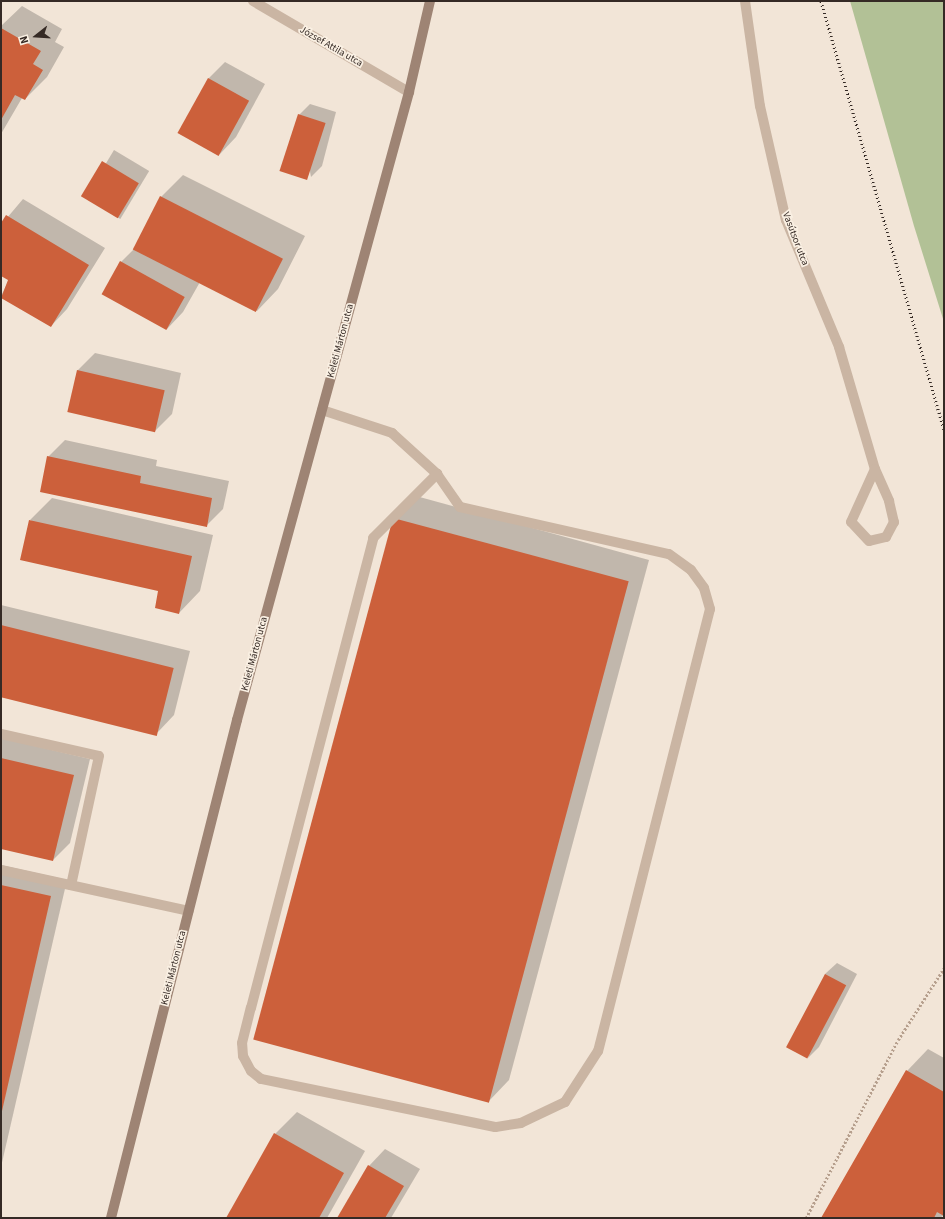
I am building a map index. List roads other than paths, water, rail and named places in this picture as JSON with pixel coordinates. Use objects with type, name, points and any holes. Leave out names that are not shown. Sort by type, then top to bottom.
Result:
[{"type":"main road","name":"Keleti Márton utca","points":[[111,1218],[188,911],[409,92],[430,1]]},
{"type":"street","name":"József Attila utca","points":[[254,1],[409,92]]},
{"type":"street","name":"Vasútsor utca","points":[[745,1],[760,106],[786,220],[839,347],[875,469],[889,501],[894,522],[886,536],[869,541],[851,522],[875,469]]},
{"type":"street","points":[[322,410],[392,433],[437,474],[460,506],[669,554],[691,570],[704,588],[710,609],[598,1051],[565,1102],[521,1123],[495,1127],[261,1079],[251,1071],[243,1056],[242,1043],[372,538],[437,474]]},
{"type":"street","points":[[1,734],[99,756],[71,885]]},
{"type":"street","points":[[1,870],[188,911]]},
{"type":"railway","points":[[821,1],[944,431]]}]
